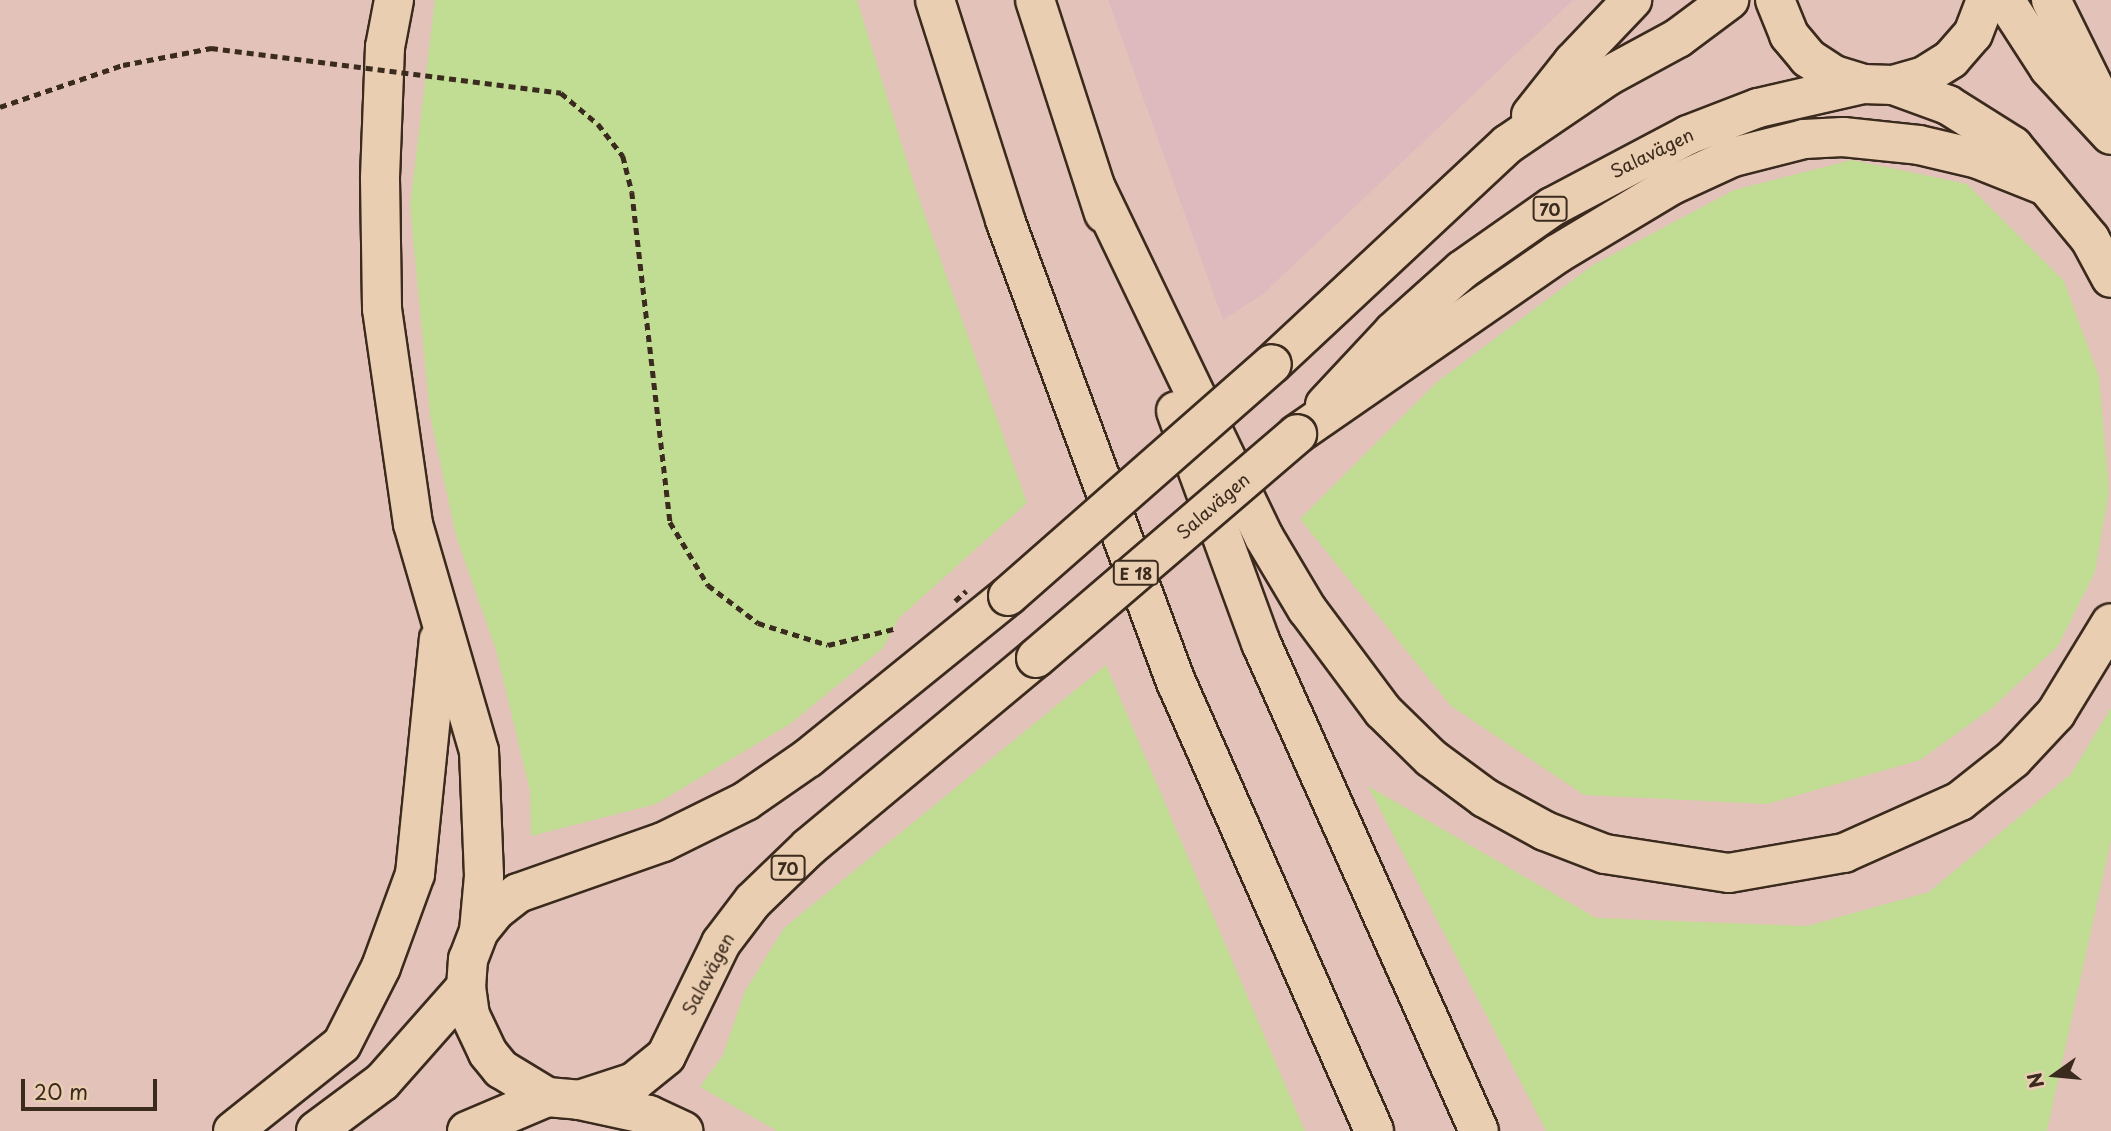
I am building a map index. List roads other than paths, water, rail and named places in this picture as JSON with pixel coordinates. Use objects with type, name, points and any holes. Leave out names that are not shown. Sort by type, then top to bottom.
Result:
[{"type":"highway","points":[[394,0],[385,47],[380,179],[382,309],[407,488],[440,626],[479,751],[484,876],[479,931]]},
{"type":"highway","name":"E 18","points":[[935,0],[1005,220],[1177,684],[1374,1131]]},
{"type":"highway","points":[[1035,0],[1096,188],[1261,643],[1479,1131]]},
{"type":"highway","points":[[684,1131],[649,1115],[563,1098],[501,1069],[488,1054],[470,1015],[466,988],[468,959],[479,931],[495,910],[518,893],[663,842],[746,801],[808,758],[1008,596],[1272,364],[1508,144],[1573,62],[1632,0]]},
{"type":"highway","points":[[1508,144],[1608,76],[1678,38],[1729,0]]},
{"type":"highway","points":[[1775,0],[1789,35],[1808,58],[1834,75],[1878,84],[1948,105],[2013,146],[2090,239],[2111,278]]},
{"type":"highway","name":"Salavägen","points":[[467,1131],[563,1098],[634,1082],[666,1056],[721,943],[753,901],[809,847],[1036,658],[1297,434],[1393,332],[1462,270],[1552,207],[1625,164],[1688,135],[1758,108],[1924,76],[1951,59],[1973,34],[1986,0]]},
{"type":"highway","points":[[2005,0],[2049,68],[2111,135]]},
{"type":"highway","points":[[2051,0],[2111,119]]},
{"type":"highway","points":[[1297,434],[1557,254],[1672,186],[1733,157],[1804,139],[1843,137],[1931,148],[1978,159],[2046,186]]},
{"type":"highway","points":[[1096,188],[1264,537],[1307,609],[1383,710],[1431,758],[1485,798],[1545,831],[1605,854],[1729,873],[1844,853],[1960,801],[2013,759],[2056,713],[2111,623]]},
{"type":"highway","points":[[233,1131],[342,1044],[381,967],[415,874],[440,626]]},
{"type":"highway","points":[[316,1131],[382,1082],[466,988]]}]
